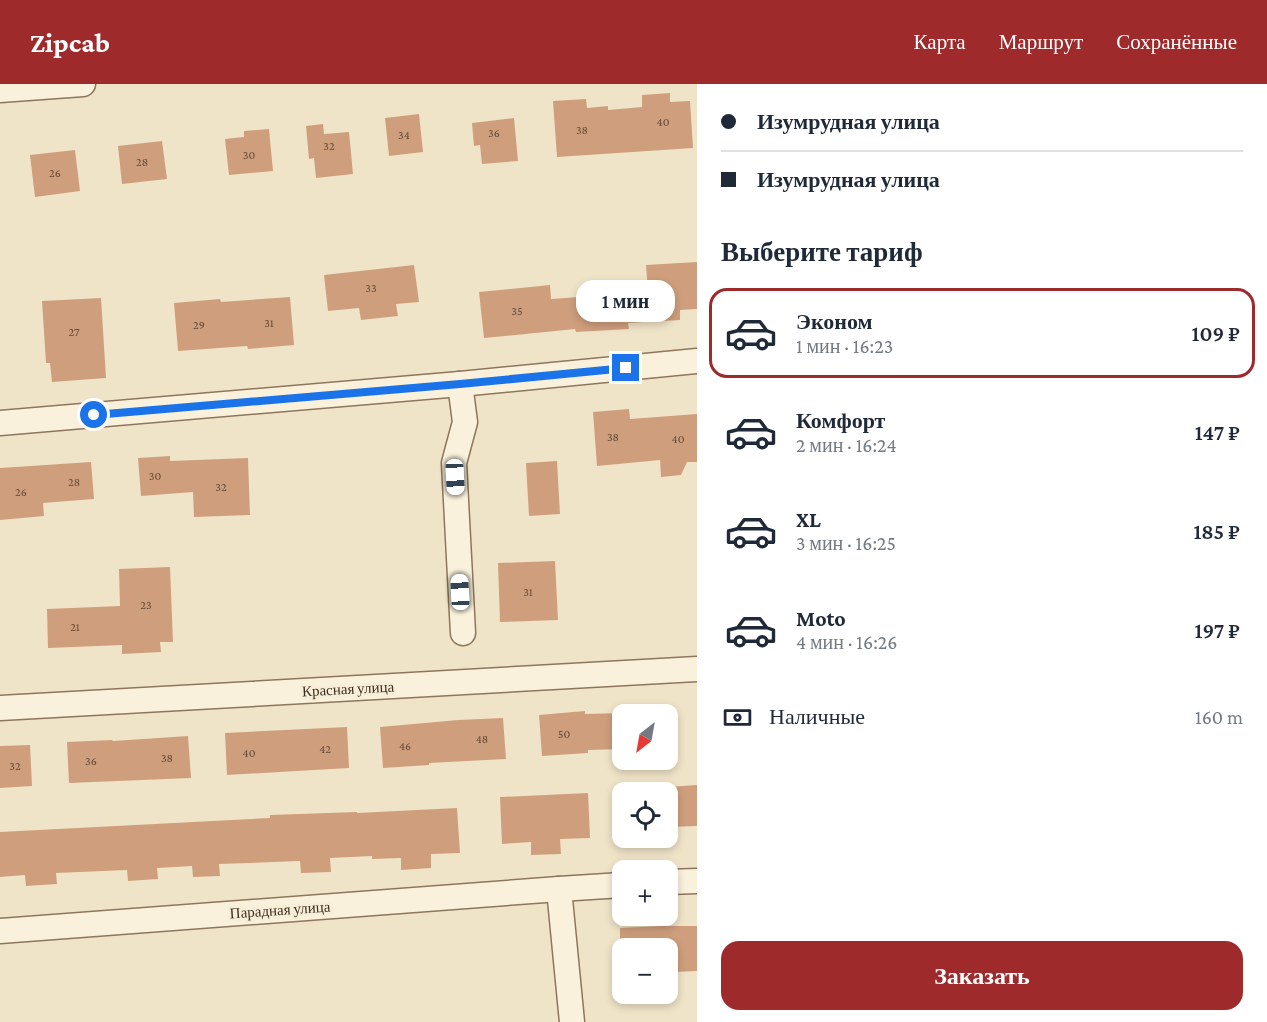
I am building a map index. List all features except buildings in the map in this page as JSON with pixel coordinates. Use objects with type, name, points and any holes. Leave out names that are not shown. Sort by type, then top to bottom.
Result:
[{"type":"street","points":[[0,90],[83,84]]},
{"type":"street","points":[[0,423],[460,384],[697,361]]},
{"type":"street","points":[[460,384],[465,422],[454,463],[463,633]]},
{"type":"street","name":"Красная улица","points":[[0,708],[697,669]]},
{"type":"street","points":[[678,882],[697,881]]},
{"type":"street","name":"Парадная улица","points":[[0,931],[612,885]]},
{"type":"street","points":[[559,888],[572,1022]]},
{"type":"route","points":[[94,415],[626,368]]}]
